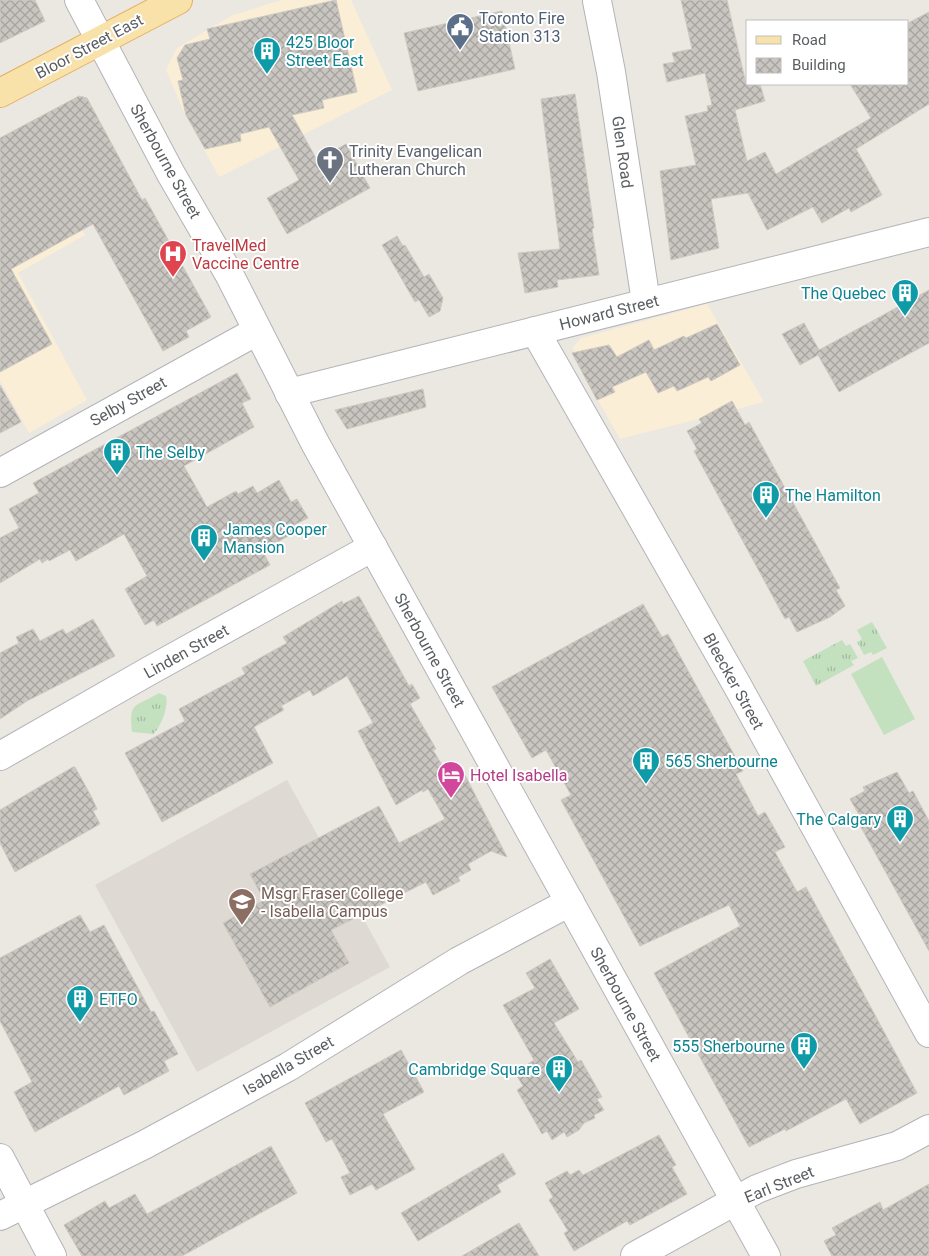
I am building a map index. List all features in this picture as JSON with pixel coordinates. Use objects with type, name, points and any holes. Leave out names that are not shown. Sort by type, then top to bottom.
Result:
[{"type":"main road","name":"Bloor Street East","points":[[0,92],[178,0]]},
{"type":"street","name":"Sherbourne Street","points":[[79,0],[373,547],[766,1256]]},
{"type":"street","name":"Glen Road","points":[[597,1],[611,72],[646,302]]},
{"type":"street","name":"Howard Street","points":[[289,393],[929,232]]},
{"type":"street","name":"Selby Street","points":[[0,473],[257,331]]},
{"type":"street","name":"Bleecker Street","points":[[535,331],[737,685],[929,1033]]},
{"type":"street","name":"Linden Street","points":[[0,756],[373,547]]},
{"type":"street","name":"Isabella Street","points":[[0,1216],[144,1145],[280,1071],[459,961],[570,902]]},
{"type":"street","name":"Earl Street","points":[[635,1256],[757,1190],[796,1174],[897,1146],[929,1129]]},
{"type":"street","points":[[0,1158],[52,1256]]},
{"type":"shaded area","name":"425 Bloor Street East","points":[[281,0],[351,0],[392,90],[219,177],[184,112],[166,70],[177,48],[231,16]]},
{"type":"shaded area","points":[[25,125],[85,235],[18,273],[87,400],[29,433],[0,381],[0,139]]},
{"type":"shaded area","points":[[707,304],[764,402],[620,439],[575,360],[573,347],[581,338]]},
{"type":"shaded area","name":"Msgr Fraser College - Isabella Campus","points":[[287,780],[390,967],[197,1072],[95,885]]},
{"type":"green space","points":[[872,622],[887,648],[873,655],[871,652],[864,655],[857,642],[862,639],[857,630]]},
{"type":"green space","points":[[842,640],[846,646],[850,644],[858,658],[851,661],[854,665],[816,686],[803,661]]},
{"type":"green space","points":[[882,657],[915,719],[884,735],[851,674]]},
{"type":"green space","points":[[159,693],[166,696],[167,700],[161,722],[156,731],[153,734],[132,732],[131,715],[135,706]]},
{"type":"building","points":[[0,0],[35,0],[45,21],[0,43]]},
{"type":"building","name":"425 Bloor Street East","points":[[336,0],[357,92],[322,100],[324,108],[292,115],[317,160],[346,144],[370,188],[287,234],[267,198],[299,180],[269,127],[240,134],[241,141],[205,149],[186,115],[178,81],[183,80],[177,58],[185,45],[210,39],[207,29]]},
{"type":"building","points":[[681,0],[727,0],[746,85],[760,85],[765,101],[735,110],[747,161],[765,152],[776,174],[871,118],[851,85],[909,85],[909,22],[929,12],[929,104],[856,149],[882,195],[851,212],[849,208],[822,223],[813,207],[767,230],[748,193],[711,199],[719,248],[671,260],[660,171],[696,165],[685,116],[708,111],[707,106],[712,105],[705,73],[667,82],[663,64],[675,62],[672,53],[692,49]]},
{"type":"building","name":"Toronto Fire Station 313","points":[[502,11],[515,69],[418,91],[404,33]]},
{"type":"building","points":[[575,94],[599,275],[557,280],[558,287],[525,293],[518,253],[560,249],[541,99]]},
{"type":"building","points":[[79,96],[87,98],[142,200],[145,198],[211,317],[186,331],[189,337],[163,351],[93,224],[11,269],[52,344],[0,372],[0,138]]},
{"type":"building","points":[[397,236],[403,246],[405,245],[424,277],[429,274],[443,298],[440,311],[429,317],[419,300],[415,302],[382,245]]},
{"type":"building","name":"The Quebec","points":[[929,290],[929,343],[839,392],[818,355],[800,365],[782,334],[804,323],[819,350]]},
{"type":"building","points":[[717,324],[740,365],[711,381],[708,377],[677,391],[674,386],[658,393],[646,372],[612,387],[615,392],[597,400],[572,353],[609,345],[617,357],[649,340],[654,350]]},
{"type":"building","points":[[237,373],[251,399],[242,403],[254,427],[184,466],[207,507],[236,491],[238,494],[253,486],[257,493],[279,480],[291,502],[297,499],[308,518],[294,525],[298,531],[262,550],[270,565],[157,626],[154,620],[145,625],[125,589],[147,576],[124,534],[76,561],[70,550],[49,561],[48,559],[42,563],[40,559],[0,583],[0,538],[19,528],[9,509],[39,493],[33,483]]},
{"type":"building","points":[[0,385],[21,422],[0,433]]},
{"type":"building","points":[[423,389],[426,407],[347,429],[335,410]]},
{"type":"building","name":"The Hamilton","points":[[732,401],[745,425],[749,422],[840,588],[836,590],[845,606],[830,617],[797,632],[789,617],[785,619],[694,451],[697,449],[687,431],[702,423],[699,419]]},
{"type":"building","points":[[359,596],[409,686],[412,684],[420,698],[410,704],[436,749],[433,750],[451,780],[464,773],[507,857],[491,851],[468,864],[471,870],[458,877],[460,881],[433,895],[426,882],[331,930],[349,963],[270,1007],[223,923],[264,900],[250,874],[379,806],[399,843],[445,819],[428,789],[423,792],[422,790],[396,805],[358,731],[373,723],[347,676],[313,696],[310,690],[281,706],[284,710],[254,727],[273,763],[162,822],[125,753],[185,721],[179,709],[245,674],[242,668],[287,643],[283,637],[342,601],[343,604]]},
{"type":"building","points":[[643,604],[662,637],[668,634],[743,771],[736,774],[758,816],[765,812],[785,847],[775,852],[797,892],[806,887],[917,1093],[860,1124],[846,1099],[786,1131],[785,1129],[749,1147],[654,973],[740,926],[729,905],[640,946],[561,800],[571,795],[546,750],[532,758],[492,687]]},
{"type":"building","points":[[93,619],[115,656],[27,701],[0,719],[0,653],[19,643],[16,637],[33,629],[40,641],[63,629],[66,634]]},
{"type":"building","points":[[75,767],[91,796],[97,809],[93,811],[100,824],[15,872],[0,843],[0,810]]},
{"type":"building","name":"The Calgary","points":[[897,772],[909,793],[913,791],[929,821],[929,951],[857,820],[861,818],[850,799],[865,791],[863,787]]},
{"type":"building","name":"ETFO","points":[[80,915],[90,932],[104,925],[151,1012],[154,1011],[178,1054],[164,1061],[169,1071],[124,1095],[119,1086],[35,1132],[14,1092],[32,1082],[0,1021],[0,958]]},
{"type":"building","points":[[550,959],[579,1009],[554,1023],[578,1062],[581,1060],[602,1097],[597,1099],[604,1110],[594,1115],[595,1118],[584,1123],[579,1130],[567,1137],[564,1132],[552,1140],[547,1131],[542,1134],[517,1090],[523,1086],[517,1076],[530,1069],[528,1064],[534,1060],[503,1005],[535,988],[526,973]]},
{"type":"building","points":[[401,1050],[424,1092],[383,1114],[415,1169],[376,1190],[372,1184],[350,1195],[341,1177],[350,1173],[332,1139],[326,1142],[305,1103]]},
{"type":"building","points":[[659,1135],[676,1165],[672,1167],[687,1194],[630,1225],[627,1221],[574,1251],[564,1233],[568,1231],[549,1200],[553,1197],[545,1183],[567,1171],[570,1175],[579,1170],[583,1175]]},
{"type":"building","points":[[271,1146],[297,1193],[182,1256],[82,1256],[64,1225],[105,1201],[109,1208],[135,1194],[147,1214]]},
{"type":"building","points":[[503,1153],[516,1174],[497,1185],[501,1192],[418,1241],[401,1213]]},
{"type":"building","points":[[929,1184],[929,1256],[832,1256],[824,1241],[836,1235],[832,1228],[880,1202],[883,1210]]},
{"type":"building","points":[[519,1223],[539,1256],[462,1256]]},
{"type":"place","name":"Toronto Fire Station 313","points":[[460,51]]},
{"type":"place","name":"425 Bloor Street East","points":[[267,75]]},
{"type":"place","name":"Trinity Evangelican Lutheran Church","points":[[330,184]]},
{"type":"place","name":"TravelMed Vaccine Centre","points":[[173,278]]},
{"type":"place","name":"The Quebec","points":[[905,317]]},
{"type":"place","name":"The Selby","points":[[117,476]]},
{"type":"place","name":"The Hamilton","points":[[766,519]]},
{"type":"place","name":"James Cooper Mansion","points":[[204,562]]},
{"type":"place","name":"565 Sherbourne","points":[[646,785]]},
{"type":"place","name":"Hotel Isabella","points":[[451,799]]},
{"type":"place","name":"The Calgary","points":[[900,843]]},
{"type":"place","name":"Msgr Fraser College - Isabella Campus","points":[[242,926]]},
{"type":"place","name":"ETFO","points":[[80,1023]]},
{"type":"place","name":"555 Sherbourne","points":[[804,1070]]},
{"type":"place","name":"Cambridge Square","points":[[559,1093]]}]
